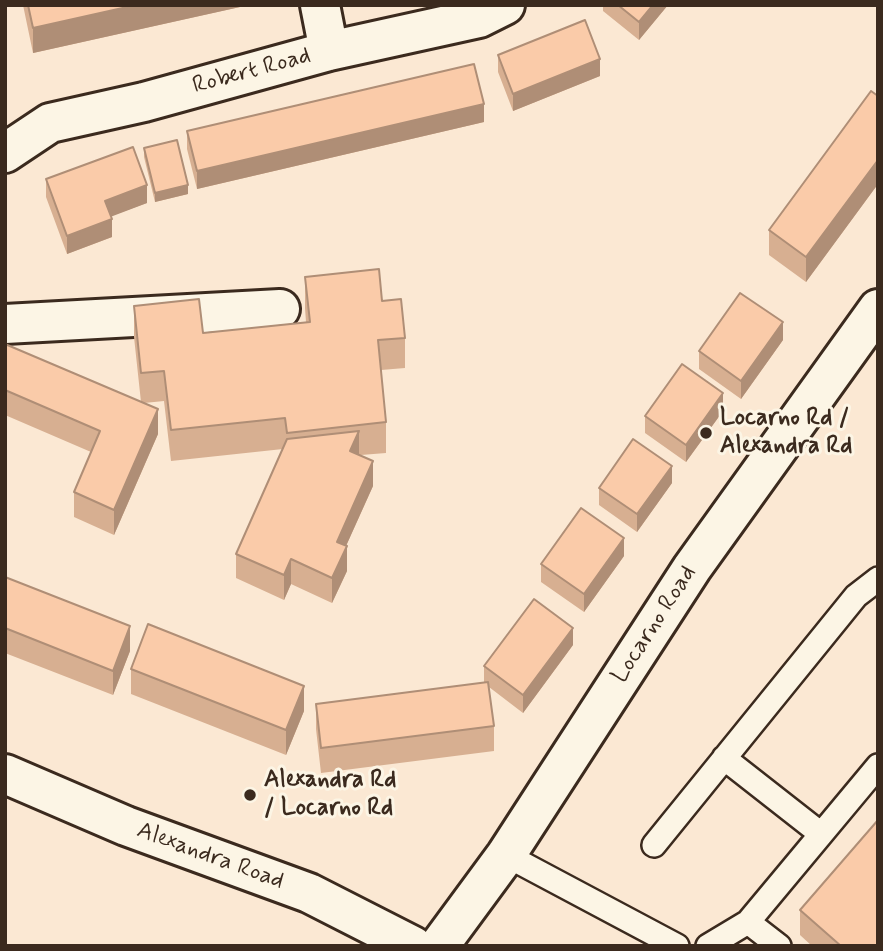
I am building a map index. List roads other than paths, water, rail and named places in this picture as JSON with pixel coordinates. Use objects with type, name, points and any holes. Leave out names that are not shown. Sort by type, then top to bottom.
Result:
[{"type":"street","points":[[320,5],[329,51]]},
{"type":"street","name":"Robert Road","points":[[5,153],[50,122],[144,102],[329,51],[479,18],[505,5]]},
{"type":"street","points":[[5,324],[280,309]]},
{"type":"street","name":"Locarno Road","points":[[439,946],[506,855],[692,568],[878,309]]},
{"type":"street","name":"Alexandra Road","points":[[5,774],[126,826],[309,892],[413,946]]},
{"type":"lane","points":[[654,845],[856,596],[878,579]]},
{"type":"lane","points":[[724,758],[821,834]]},
{"type":"lane","points":[[708,946],[748,922],[878,766]]},
{"type":"lane","points":[[506,855],[677,946]]},
{"type":"lane","points":[[748,922],[779,946]]},
{"type":"place","name":"Locarno Rd / Alexandra Rd","points":[[706,433]]},
{"type":"place","name":"Alexandra Rd / Locarno Rd","points":[[250,795]]}]
